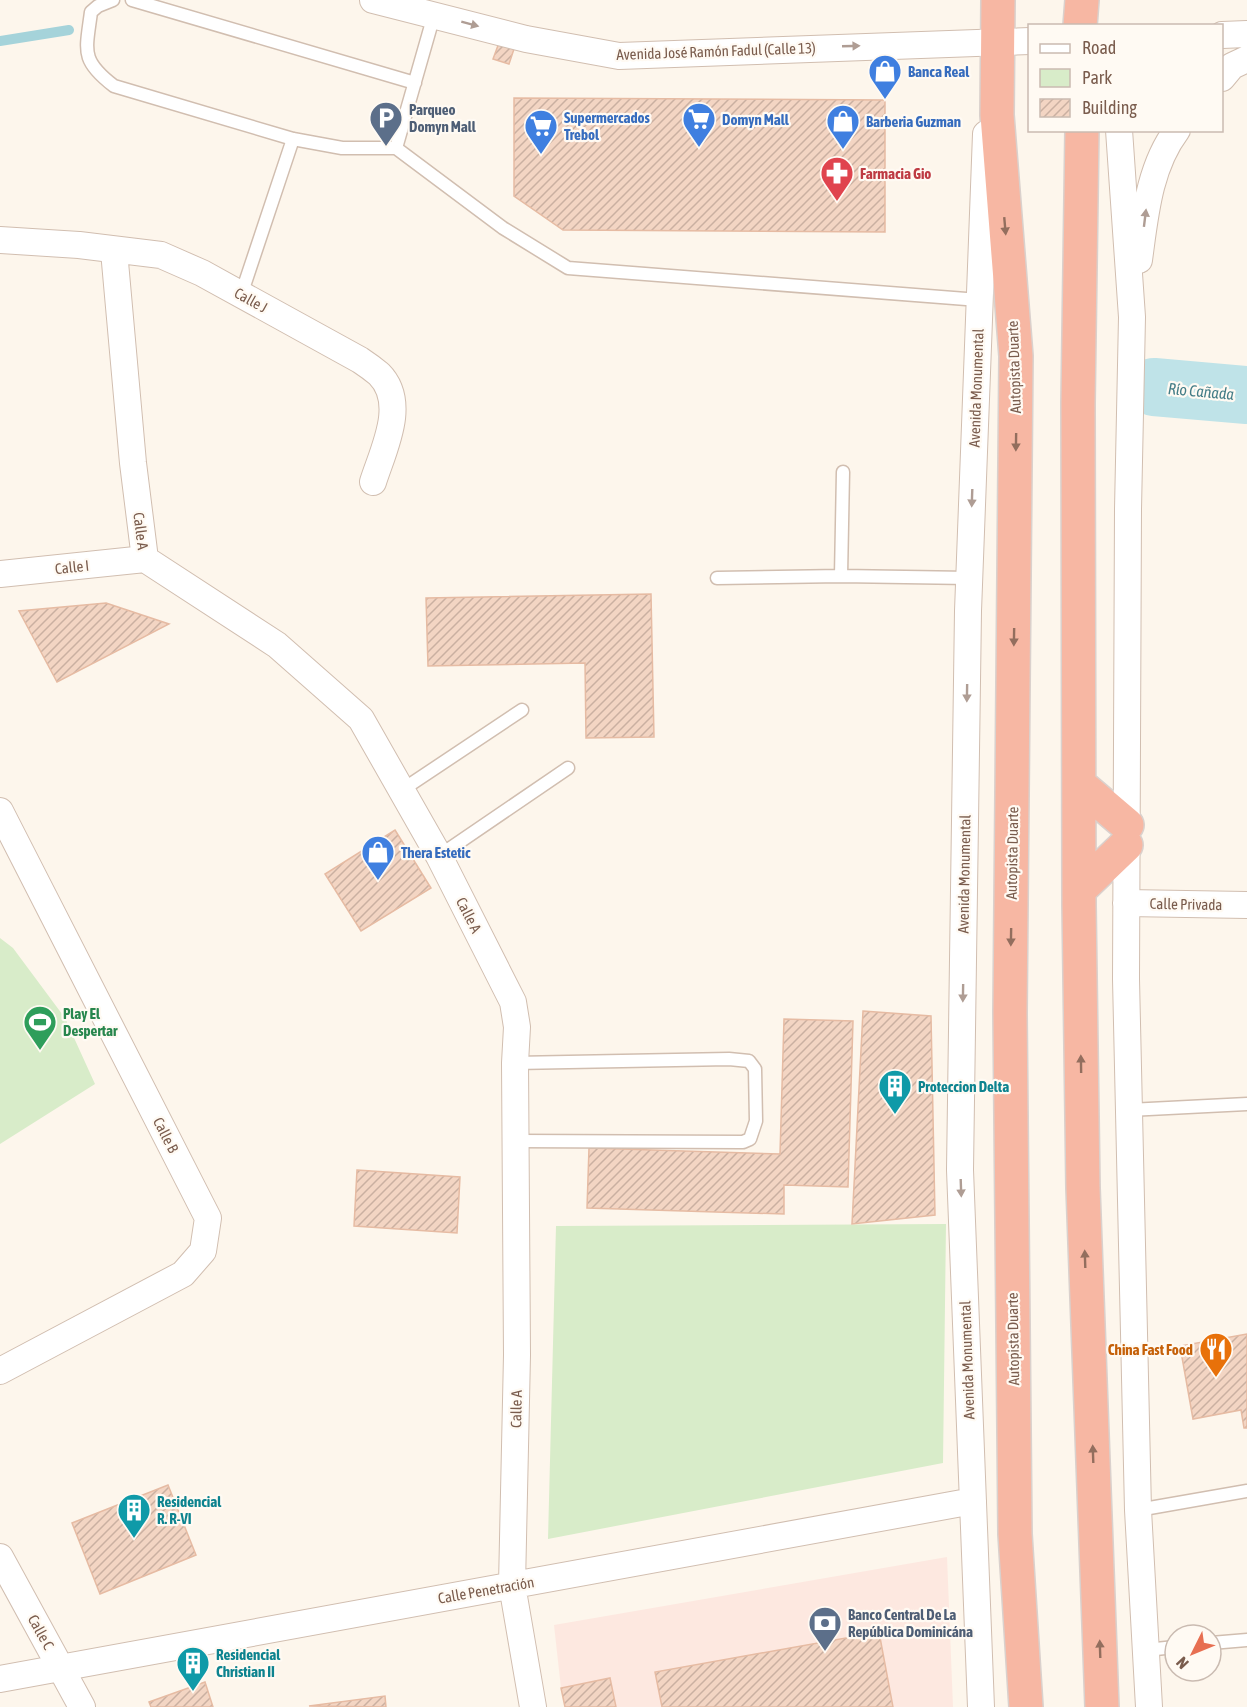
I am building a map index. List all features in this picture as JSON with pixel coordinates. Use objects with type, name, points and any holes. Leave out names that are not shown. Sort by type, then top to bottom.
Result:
[{"type":"highway","name":"Autopista Duarte","points":[[998,0],[997,114],[1016,356],[1010,1013],[1015,1534],[1026,1707]]},
{"type":"highway","points":[[1080,24],[1082,0]]},
{"type":"highway","points":[[1082,132],[1078,403],[1079,890],[1083,1188],[1102,1707]]},
{"type":"highway","points":[[1079,890],[1127,835],[1080,785]]},
{"type":"street","name":"Avenida José Ramón Fadul (Calle 13)","points":[[373,0],[435,7],[526,39],[619,56],[1028,40]]},
{"type":"street","points":[[1223,35],[1247,34]]},
{"type":"street","name":"Avenida Monumental","points":[[981,1707],[960,1170],[969,579],[987,114],[996,42]]},
{"type":"street","points":[[1223,76],[1232,66],[1247,59]]},
{"type":"street","points":[[1119,132],[1132,317],[1128,509],[1126,903],[1138,1510],[1149,1707]]},
{"type":"street","points":[[1132,317],[1146,204],[1164,148],[1176,132]]},
{"type":"street","name":"Calle J","points":[[0,240],[79,245],[161,255],[202,273],[360,360],[380,375],[388,388],[393,404],[391,425],[373,482]]},
{"type":"street","name":"Calle A","points":[[114,250],[133,463],[145,559],[277,645],[361,719],[439,856],[513,1002],[516,1027],[517,1355],[512,1585],[533,1707]]},
{"type":"street","name":"Calle I","points":[[0,574],[145,559]]},
{"type":"street","name":"Calle B","points":[[0,811],[208,1218],[203,1251],[183,1274],[0,1371]]},
{"type":"street","name":"Calle Privada","points":[[1126,903],[1247,905]]},
{"type":"street","name":"Calle Penetración","points":[[0,1679],[973,1501]]},
{"type":"street","name":"Calle C","points":[[0,1557],[82,1707]]},
{"type":"lane","points":[[112,0],[91,12],[86,52],[92,65],[114,86],[293,139],[342,148],[396,148],[503,228],[568,268],[979,300]]},
{"type":"lane","points":[[132,0],[415,83]]},
{"type":"lane","points":[[396,148],[435,7]]},
{"type":"lane","points":[[241,295],[293,139]]},
{"type":"lane","points":[[841,576],[843,472]]},
{"type":"lane","points":[[717,578],[841,576],[969,579]]},
{"type":"lane","points":[[402,790],[522,710]]},
{"type":"lane","points":[[439,856],[568,768]]},
{"type":"lane","points":[[515,1063],[729,1059],[749,1061],[755,1069],[756,1121],[750,1139],[743,1142],[517,1142]]},
{"type":"lane","points":[[1129,1110],[1247,1104]]},
{"type":"lane","points":[[1138,1510],[1247,1491]]},
{"type":"lane","points":[[1223,1642],[1247,1640]]},
{"type":"lane","points":[[1146,1650],[1163,1648]]},
{"type":"shaded area","points":[[947,1557],[953,1707],[565,1707],[554,1625]]},
{"type":"green space","name":"Play El Despertar","points":[[0,938],[13,948],[65,1018],[95,1084],[0,1144]]},
{"type":"green space","points":[[946,1224],[943,1463],[548,1539],[556,1226]]},
{"type":"building","points":[[500,40],[515,46],[509,64],[493,59]]},
{"type":"building","name":"Domyn Mall","points":[[514,98],[885,100],[885,232],[563,230],[514,196]]},
{"type":"building","points":[[651,594],[654,737],[586,738],[585,663],[428,666],[426,598]]},
{"type":"building","points":[[106,603],[169,624],[57,682],[19,611]]},
{"type":"building","name":"Thera Estetic","points":[[395,830],[431,888],[361,931],[325,874]]},
{"type":"building","name":"Proteccion Delta","points":[[863,1011],[931,1016],[935,1215],[852,1224]]},
{"type":"building","points":[[784,1019],[853,1021],[848,1187],[784,1185],[784,1214],[587,1208],[589,1148],[780,1154]]},
{"type":"building","points":[[357,1170],[460,1177],[457,1233],[354,1226]]},
{"type":"building","name":"China Fast Food","points":[[1247,1334],[1247,1428],[1244,1428],[1241,1410],[1193,1419],[1180,1346]]},
{"type":"building","name":"Residencial R. R-VI","points":[[168,1485],[196,1555],[100,1594],[72,1523]]},
{"type":"building","name":"Banco Central De La República Dominicána","points":[[879,1632],[893,1707],[662,1707],[655,1672]]},
{"type":"building","points":[[610,1678],[616,1707],[565,1707],[561,1688]]},
{"type":"building","name":"Residencial Christian II","points":[[205,1682],[213,1707],[151,1707],[149,1702]]},
{"type":"building","points":[[385,1696],[386,1707],[309,1706]]},
{"type":"waterway","points":[[0,41],[69,30]]},
{"type":"waterway","name":"Río Cañada","points":[[1154,387],[1247,395]]},
{"type":"place","name":"Banca Real","points":[[885,100]]},
{"type":"place","name":"Parqueo Domyn Mall","points":[[386,147]]},
{"type":"place","name":"Domyn Mall","points":[[699,148]]},
{"type":"place","name":"Barberia Guzman","points":[[843,150]]},
{"type":"place","name":"Supermercados Trebol","points":[[541,155]]},
{"type":"place","name":"Farmacia Gio","points":[[837,202]]},
{"type":"place","name":"Thera Estetic","points":[[378,881]]},
{"type":"place","name":"Play El Despertar","points":[[40,1051]]},
{"type":"place","name":"Proteccion Delta","points":[[895,1115]]},
{"type":"place","name":"China Fast Food","points":[[1216,1378]]},
{"type":"place","name":"Residencial R. R-VI","points":[[134,1539]]},
{"type":"place","name":"Banco Central De La República Dominicána","points":[[825,1652]]},
{"type":"place","name":"Residencial Christian II","points":[[193,1692]]}]
